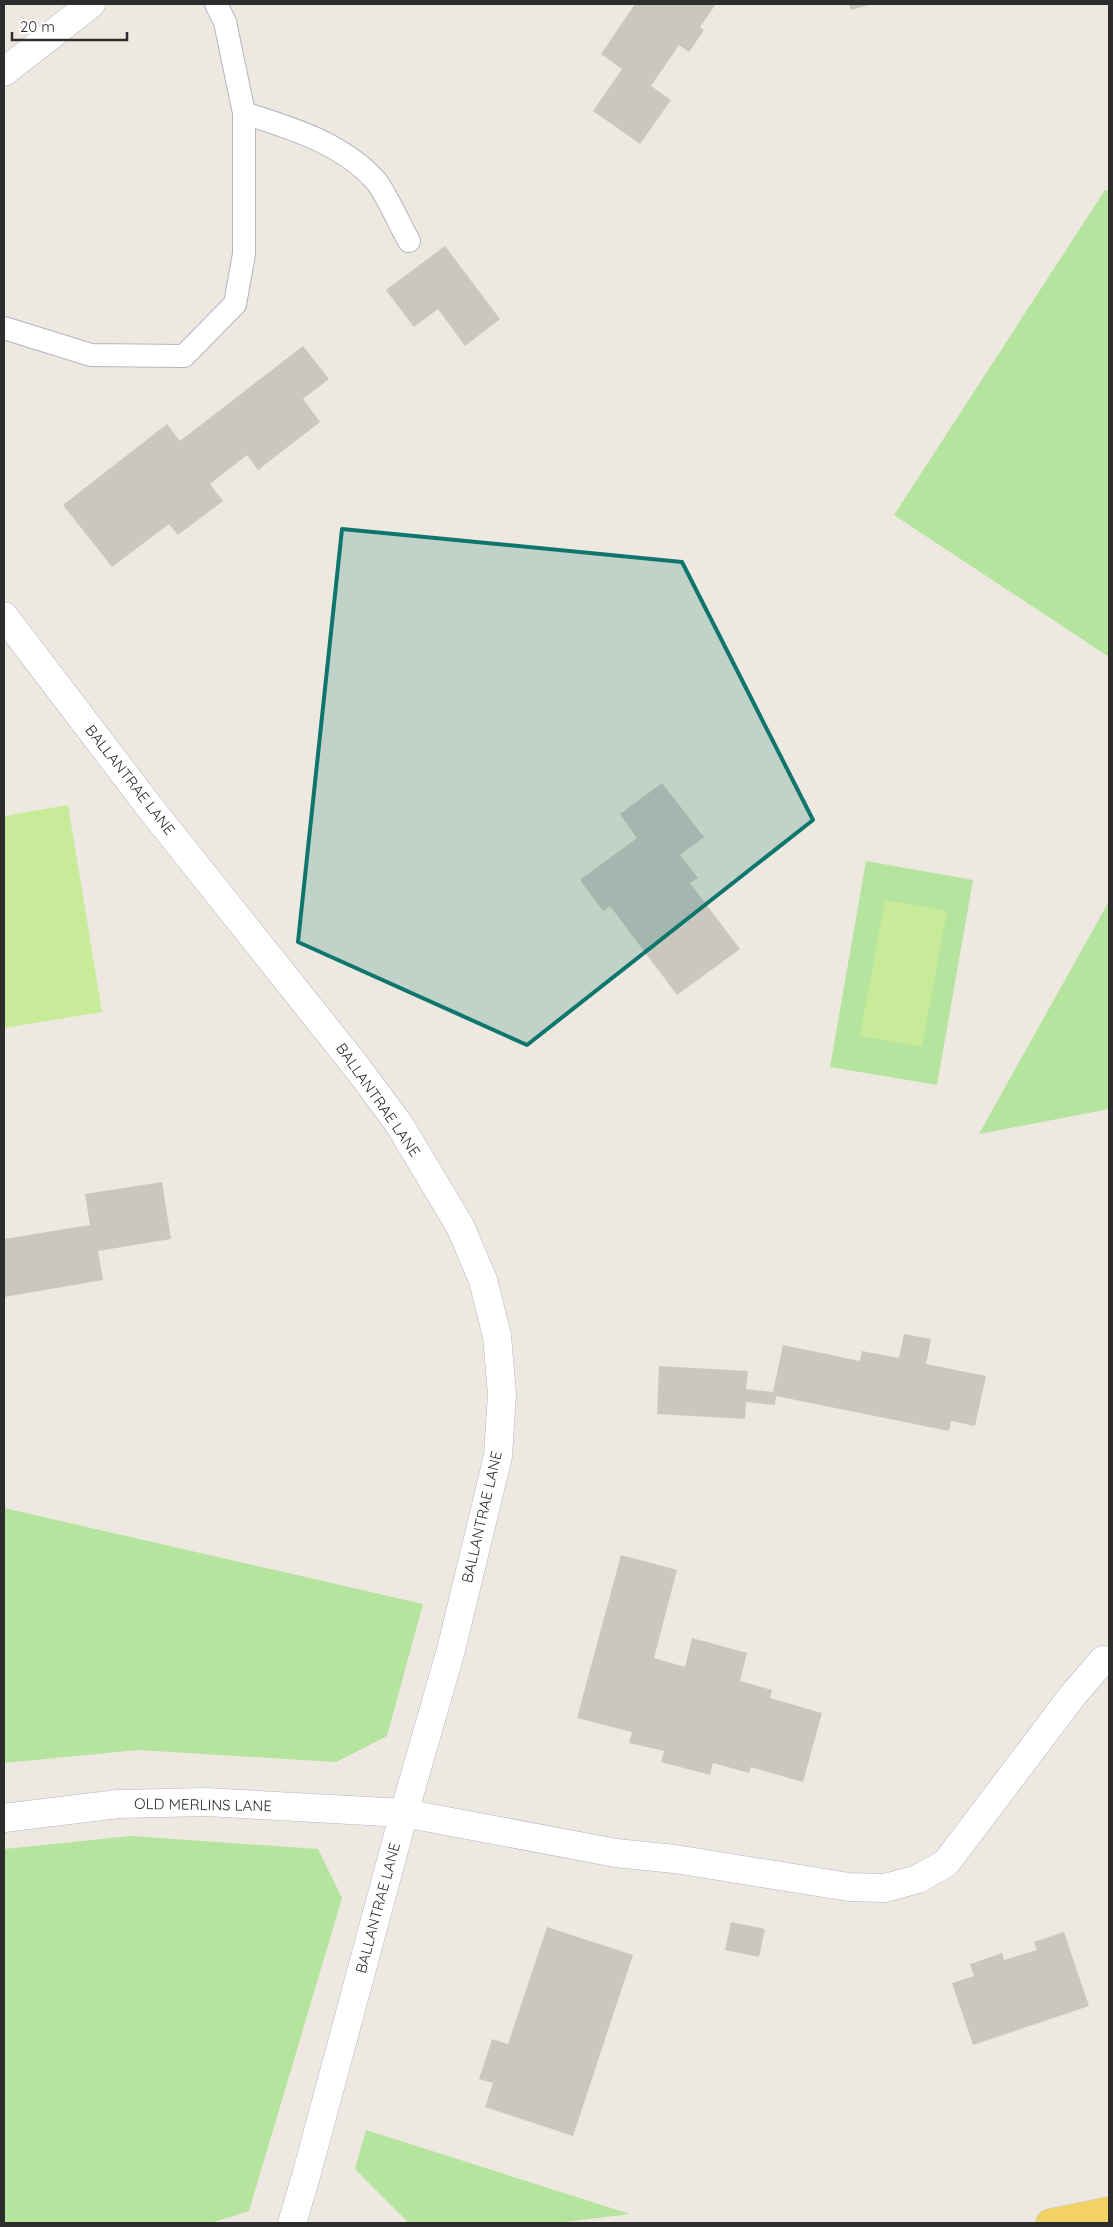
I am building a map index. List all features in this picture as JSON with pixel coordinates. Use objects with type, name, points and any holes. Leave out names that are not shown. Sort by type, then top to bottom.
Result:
[{"type":"main road","points":[[1050,2223],[1109,2211]]},
{"type":"street","points":[[4,72],[90,4]]},
{"type":"street","name":"BALLANTRAE LANE","points":[[4,616],[151,809],[359,1070],[398,1124],[460,1226],[483,1280],[497,1336],[501,1385],[498,1456],[451,1650],[404,1813],[309,2167],[292,2223]]},
{"type":"street","name":"OLD MERLINS LANE","points":[[4,1818],[118,1804],[206,1802],[404,1813],[616,1853],[675,1859],[850,1887],[885,1888],[918,1879],[946,1863],[1074,1695],[1103,1660]]},
{"type":"lane","points":[[4,328],[91,354],[184,356],[235,304],[244,254],[244,113],[225,22],[216,4]]},
{"type":"lane","points":[[244,113],[298,130],[343,153],[376,181],[408,242]]},
{"type":"highlighted area","points":[[342,529],[682,562],[813,820],[527,1045],[298,942]]},
{"type":"green space","points":[[1105,190],[1109,191],[1109,657],[894,515]]},
{"type":"green space","points":[[68,805],[102,1012],[4,1028],[4,816]]},
{"type":"green space","points":[[866,861],[973,880],[937,1085],[830,1067]]},
{"type":"green space","points":[[885,900],[947,911],[922,1047],[860,1036]]},
{"type":"green space","points":[[1109,901],[1109,1109],[979,1134]]},
{"type":"green space","points":[[4,1508],[423,1604],[387,1736],[336,1762],[138,1750],[4,1763]]},
{"type":"green space","points":[[131,1836],[318,1849],[342,1898],[249,2211],[211,2223],[4,2223],[4,1849]]},
{"type":"green space","points":[[366,2130],[630,2214],[557,2223],[409,2223],[355,2169]]},
{"type":"building","points":[[635,4],[716,4],[700,27],[704,30],[689,52],[679,45],[651,86],[671,100],[640,144],[593,111],[622,69],[601,54]]},
{"type":"building","points":[[849,4],[872,4],[851,10]]},
{"type":"building","points":[[445,246],[500,319],[465,346],[438,309],[414,327],[386,290]]},
{"type":"building","points":[[303,346],[329,379],[303,399],[320,422],[258,470],[247,455],[210,484],[223,501],[178,535],[169,524],[112,567],[63,505],[167,424],[180,441]]},
{"type":"building","points":[[662,783],[704,837],[680,855],[698,878],[690,883],[740,949],[677,995],[610,906],[603,911],[580,880],[637,838],[620,814]]},
{"type":"building","points":[[162,1182],[171,1239],[98,1251],[103,1280],[4,1297],[4,1239],[90,1225],[85,1194]]},
{"type":"building","points":[[904,1334],[931,1339],[926,1364],[986,1376],[975,1426],[951,1421],[949,1431],[776,1396],[775,1405],[746,1402],[745,1419],[657,1414],[659,1366],[748,1371],[746,1389],[773,1392],[783,1345],[860,1361],[862,1351],[899,1358]]},
{"type":"building","points":[[621,1555],[677,1570],[654,1658],[685,1667],[692,1638],[747,1653],[740,1681],[772,1690],[770,1698],[822,1713],[803,1782],[751,1767],[749,1773],[713,1763],[710,1775],[661,1762],[664,1751],[629,1743],[632,1732],[577,1718]]},
{"type":"building","points":[[731,1922],[765,1929],[759,1957],[725,1950]]},
{"type":"building","points":[[547,1927],[633,1955],[573,2136],[485,2107],[493,2083],[479,2079],[492,2039],[508,2044]]},
{"type":"building","points":[[1064,1932],[1089,2006],[973,2045],[952,1983],[974,1976],[970,1964],[1002,1953],[1004,1960],[1037,1950],[1034,1942]]}]
